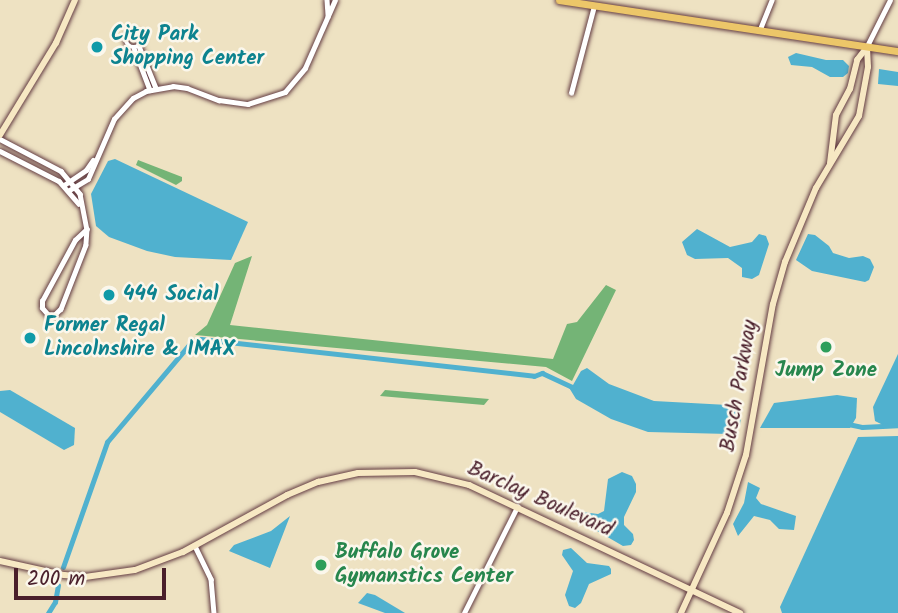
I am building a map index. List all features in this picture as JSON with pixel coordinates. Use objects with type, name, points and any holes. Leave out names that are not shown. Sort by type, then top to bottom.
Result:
[{"type":"main road","points":[[559,0],[898,51]]},
{"type":"street","points":[[75,0],[56,43],[0,137],[61,171],[80,194],[87,229],[86,245],[61,309],[55,315],[48,315],[41,308],[42,300],[75,240],[87,229]]},
{"type":"street","points":[[327,0],[329,17]]},
{"type":"street","points":[[64,185],[86,170],[121,109],[133,98],[153,89],[187,88],[233,104],[248,104],[274,98],[296,83],[335,0]]},
{"type":"street","points":[[760,29],[772,0]]},
{"type":"street","points":[[867,47],[890,0]]},
{"type":"street","points":[[571,93],[595,5]]},
{"type":"street","points":[[136,47],[153,89]]},
{"type":"street","name":"Busch Parkway","points":[[830,163],[836,115],[850,89],[857,60],[867,47]]},
{"type":"street","name":"Busch Parkway","points":[[681,613],[727,513],[746,455],[778,282],[800,225],[830,163],[859,116],[868,67],[867,47]]},
{"type":"street","points":[[0,151],[43,171],[64,185],[80,204]]},
{"type":"street","points":[[68,191],[88,179],[95,157]]},
{"type":"street","name":"Barclay Boulevard","points":[[0,561],[42,573],[85,577],[135,570],[195,546],[303,488],[358,473],[397,471],[435,476],[469,485],[740,613]]},
{"type":"street","points":[[464,613],[517,507]]},
{"type":"street","points":[[195,546],[211,579],[214,613]]},
{"type":"green space","points":[[138,160],[182,177],[182,181],[176,185],[136,165]]},
{"type":"green space","points":[[252,256],[230,325],[553,359],[567,324],[577,322],[606,285],[616,290],[572,381],[546,367],[195,335],[207,325],[235,263]]},
{"type":"green space","points":[[385,390],[489,399],[484,405],[380,396]]},
{"type":"water","points":[[796,53],[826,60],[843,60],[849,66],[848,73],[843,77],[830,77],[812,67],[791,65],[788,57]]},
{"type":"water","points":[[879,69],[898,72],[898,86],[878,84]]},
{"type":"water","points":[[115,159],[248,222],[231,260],[175,257],[147,251],[109,237],[96,226],[91,194],[108,161]]},
{"type":"water","points":[[697,229],[730,247],[752,242],[759,234],[766,236],[769,244],[759,275],[752,279],[742,277],[742,268],[728,258],[695,259],[687,255],[682,242]]},
{"type":"water","points":[[808,234],[815,235],[829,246],[833,253],[849,258],[863,256],[870,259],[874,267],[869,280],[865,282],[812,271],[796,260]]},
{"type":"water","points":[[898,354],[898,425],[885,426],[875,421],[873,407]]},
{"type":"water","points":[[587,368],[609,384],[654,401],[728,405],[737,409],[741,416],[740,426],[729,434],[648,432],[611,419],[576,399],[568,386],[573,385],[581,371]]},
{"type":"water","points":[[10,390],[75,428],[74,445],[64,450],[0,412],[0,391]]},
{"type":"water","points":[[837,395],[857,398],[856,418],[850,428],[760,428],[774,403]]},
{"type":"water","points":[[898,436],[898,613],[782,613],[780,607],[858,437]]},
{"type":"water","points":[[622,472],[632,476],[636,484],[636,492],[624,517],[624,525],[633,534],[634,540],[631,545],[623,546],[578,520],[582,512],[598,514],[604,511],[608,479]]},
{"type":"water","points":[[748,482],[760,488],[756,498],[761,504],[796,516],[794,530],[779,529],[770,520],[754,516],[738,536],[733,524],[744,503]]},
{"type":"water","points":[[290,516],[270,568],[229,551],[234,545],[271,531]]},
{"type":"water","points":[[571,548],[587,563],[609,566],[611,569],[611,574],[589,584],[581,603],[575,608],[569,606],[565,595],[573,571],[562,555],[563,550]]},
{"type":"water","points":[[367,593],[405,613],[385,613],[358,603]]},
{"type":"waterway","points":[[63,567],[107,442],[192,341],[201,339],[534,376],[542,373],[574,388]]},
{"type":"waterway","points":[[848,424],[862,427],[898,425]]},
{"type":"waterway","points":[[48,613],[55,602],[58,585]]},
{"type":"place","name":"City Park Shopping Center","points":[[97,47]]},
{"type":"place","name":"444 Social","points":[[109,295]]},
{"type":"place","name":"Former Regal Lincolnshire & IMAX","points":[[30,338]]},
{"type":"place","name":"Jump Zone","points":[[826,347]]},
{"type":"place","name":"Buffalo Grove Gymanstics Center","points":[[321,565]]}]
